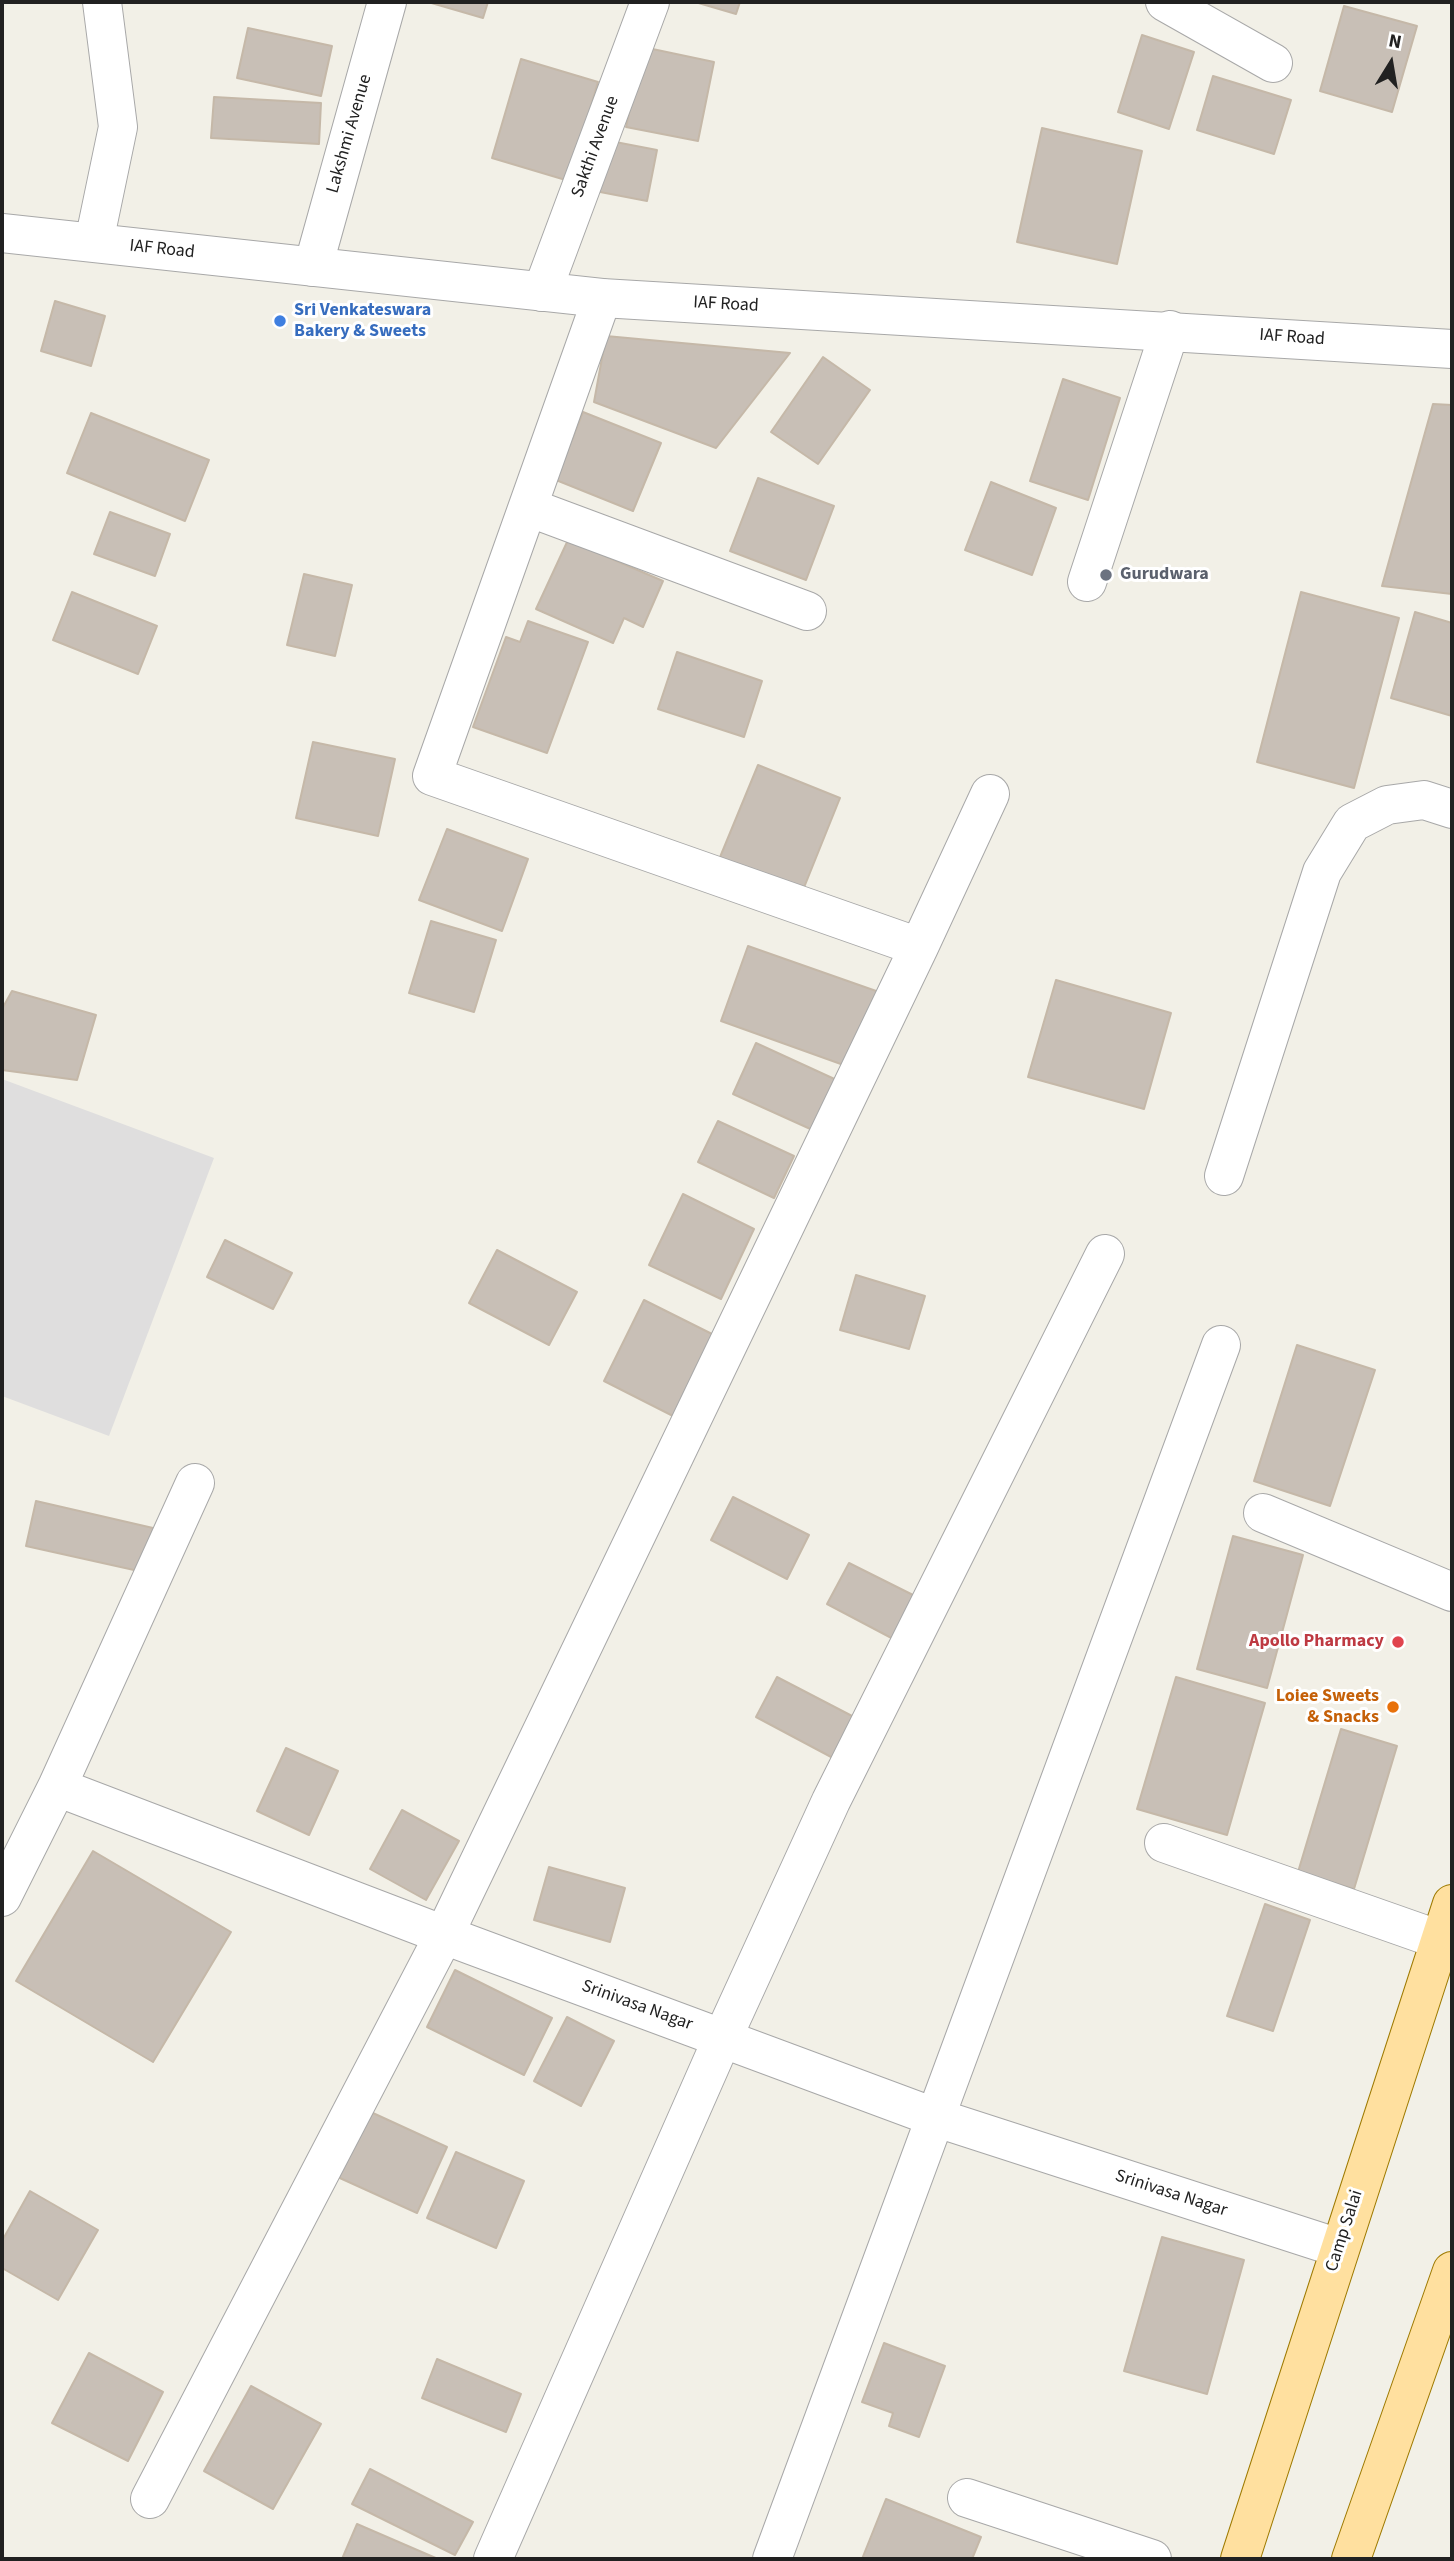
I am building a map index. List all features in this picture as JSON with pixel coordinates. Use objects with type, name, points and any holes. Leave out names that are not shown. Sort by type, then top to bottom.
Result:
[{"type":"main road","name":"Camp Salai","points":[[1240,2559],[1452,1904]]},
{"type":"main road","points":[[1351,2559],[1452,2272]]},
{"type":"street","points":[[94,242],[118,127],[102,2]]},
{"type":"street","name":"Lakshmi Avenue","points":[[313,267],[387,2]]},
{"type":"street","name":"Sakthi Avenue","points":[[542,292],[650,2]]},
{"type":"street","points":[[1165,2],[1273,63]]},
{"type":"street","name":"IAF Road","points":[[2,233],[602,298],[1452,349]]},
{"type":"street","points":[[602,298],[432,776],[919,947]]},
{"type":"street","points":[[1087,582],[1170,330]]},
{"type":"street","points":[[527,508],[807,611]]},
{"type":"street","points":[[150,2499],[444,1935],[990,794]]},
{"type":"street","points":[[1224,1175],[1322,872],[1352,823],[1387,806],[1424,800],[1452,809]]},
{"type":"street","points":[[493,2559],[723,2037],[831,1801],[1105,1254]]},
{"type":"street","points":[[772,2559],[1221,1345]]},
{"type":"street","points":[[2,1897],[57,1787],[195,1483]]},
{"type":"street","points":[[1263,1513],[1452,1592]]},
{"type":"street","name":"Srinivasa Nagar","points":[[57,1787],[934,2118],[1339,2248]]},
{"type":"street","points":[[1164,1843],[1440,1940]]},
{"type":"street","points":[[967,2498],[1152,2559]]},
{"type":"shaded area","points":[[2,1079],[214,1158],[109,1436],[2,1396]]},
{"type":"building","points":[[428,2],[488,2],[483,18]]},
{"type":"building","points":[[695,2],[740,2],[736,14]]},
{"type":"building","points":[[1344,6],[1417,26],[1392,112],[1320,91]]},
{"type":"building","points":[[248,28],[332,46],[321,96],[237,78]]},
{"type":"building","points":[[1142,35],[1194,52],[1169,129],[1118,112]]},
{"type":"building","points":[[643,47],[714,62],[698,141],[626,127]]},
{"type":"building","points":[[521,59],[598,82],[569,181],[492,158]]},
{"type":"building","points":[[1213,76],[1291,100],[1274,154],[1197,130]]},
{"type":"building","points":[[214,97],[321,103],[319,144],[211,138]]},
{"type":"building","points":[[1042,128],[1142,151],[1117,264],[1017,242]]},
{"type":"building","points":[[605,140],[657,150],[647,201],[595,191]]},
{"type":"building","points":[[55,301],[105,316],[91,366],[41,351]]},
{"type":"building","points":[[606,336],[790,353],[716,448],[594,402]]},
{"type":"building","points":[[823,357],[870,390],[818,464],[771,432]]},
{"type":"building","points":[[1063,379],[1120,398],[1088,500],[1030,481]]},
{"type":"building","points":[[1433,404],[1452,405],[1452,594],[1382,586]]},
{"type":"building","points":[[583,412],[661,443],[633,511],[556,480]]},
{"type":"building","points":[[91,413],[209,460],[185,521],[67,473]]},
{"type":"building","points":[[758,478],[834,506],[806,580],[730,551]]},
{"type":"building","points":[[991,482],[1056,508],[1032,575],[965,550]]},
{"type":"building","points":[[110,512],[170,534],[155,576],[94,554]]},
{"type":"building","points":[[568,540],[663,581],[643,627],[624,618],[613,643],[536,609]]},
{"type":"building","points":[[304,574],[352,585],[335,656],[287,645]]},
{"type":"building","points":[[72,592],[157,626],[138,674],[53,640]]},
{"type":"building","points":[[1301,592],[1399,618],[1354,788],[1257,762]]},
{"type":"building","points":[[1415,612],[1452,623],[1452,716],[1391,698]]},
{"type":"building","points":[[528,621],[588,642],[547,753],[473,727],[506,637],[520,642]]},
{"type":"building","points":[[677,652],[762,681],[744,737],[658,709]]},
{"type":"building","points":[[313,742],[395,759],[378,836],[296,818]]},
{"type":"building","points":[[758,765],[840,798],[801,895],[718,862]]},
{"type":"building","points":[[447,829],[528,859],[502,931],[419,900]]},
{"type":"building","points":[[431,921],[496,940],[474,1012],[409,993]]},
{"type":"building","points":[[748,946],[879,992],[852,1068],[721,1021]]},
{"type":"building","points":[[1056,980],[1171,1013],[1144,1109],[1028,1077]]},
{"type":"building","points":[[12,991],[96,1015],[77,1080],[2,1070],[2,1009]]},
{"type":"building","points":[[756,1043],[841,1082],[817,1132],[733,1094]]},
{"type":"building","points":[[718,1121],[794,1156],[774,1198],[698,1162]]},
{"type":"building","points":[[683,1194],[754,1229],[721,1299],[649,1265]]},
{"type":"building","points":[[225,1240],[292,1273],[273,1309],[207,1277]]},
{"type":"building","points":[[497,1250],[577,1292],[549,1345],[469,1303]]},
{"type":"building","points":[[856,1275],[925,1296],[909,1349],[840,1330]]},
{"type":"building","points":[[644,1300],[716,1336],[675,1417],[604,1381]]},
{"type":"building","points":[[1297,1345],[1375,1370],[1330,1506],[1254,1481]]},
{"type":"building","points":[[733,1497],[809,1535],[787,1579],[711,1540]]},
{"type":"building","points":[[36,1501],[153,1528],[143,1572],[26,1546]]},
{"type":"building","points":[[1233,1536],[1303,1555],[1267,1688],[1197,1669]]},
{"type":"building","points":[[849,1563],[921,1599],[899,1642],[827,1604]]},
{"type":"building","points":[[777,1677],[854,1717],[833,1758],[756,1717]]},
{"type":"building","points":[[1176,1677],[1265,1703],[1227,1835],[1137,1809]]},
{"type":"building","points":[[1341,1729],[1397,1746],[1354,1889],[1298,1872]]},
{"type":"building","points":[[286,1748],[338,1771],[309,1835],[257,1811]]},
{"type":"building","points":[[402,1810],[459,1841],[426,1900],[370,1869]]},
{"type":"building","points":[[93,1851],[231,1932],[153,2062],[16,1981]]},
{"type":"building","points":[[549,1867],[625,1888],[610,1942],[534,1920]]},
{"type":"building","points":[[1265,1904],[1310,1920],[1273,2031],[1227,2016]]},
{"type":"building","points":[[455,1970],[552,2018],[524,2075],[427,2027]]},
{"type":"building","points":[[567,2017],[614,2041],[581,2106],[534,2081]]},
{"type":"building","points":[[362,2108],[447,2147],[417,2213],[331,2174]]},
{"type":"building","points":[[456,2152],[524,2181],[496,2248],[427,2218]]},
{"type":"building","points":[[30,2191],[98,2230],[58,2300],[2,2268],[2,2241]]},
{"type":"building","points":[[1162,2237],[1244,2260],[1207,2394],[1124,2371]]},
{"type":"building","points":[[884,2343],[945,2366],[919,2437],[889,2426],[893,2413],[862,2402]]},
{"type":"building","points":[[89,2353],[163,2392],[128,2461],[52,2423]]},
{"type":"building","points":[[437,2359],[521,2394],[506,2432],[422,2398]]},
{"type":"building","points":[[251,2386],[321,2424],[273,2509],[204,2471]]},
{"type":"building","points":[[370,2469],[473,2522],[455,2555],[352,2504]]},
{"type":"building","points":[[886,2499],[981,2537],[972,2559],[862,2559]]},
{"type":"building","points":[[357,2524],[438,2559],[342,2559]]},
{"type":"place","name":"Sri Venkateswara Bakery & Sweets","points":[[280,321]]},
{"type":"place","name":"Gurudwara","points":[[1106,575]]},
{"type":"place","name":"Apollo Pharmacy","points":[[1398,1642]]},
{"type":"place","name":"Loiee Sweets & Snacks","points":[[1393,1707]]}]
